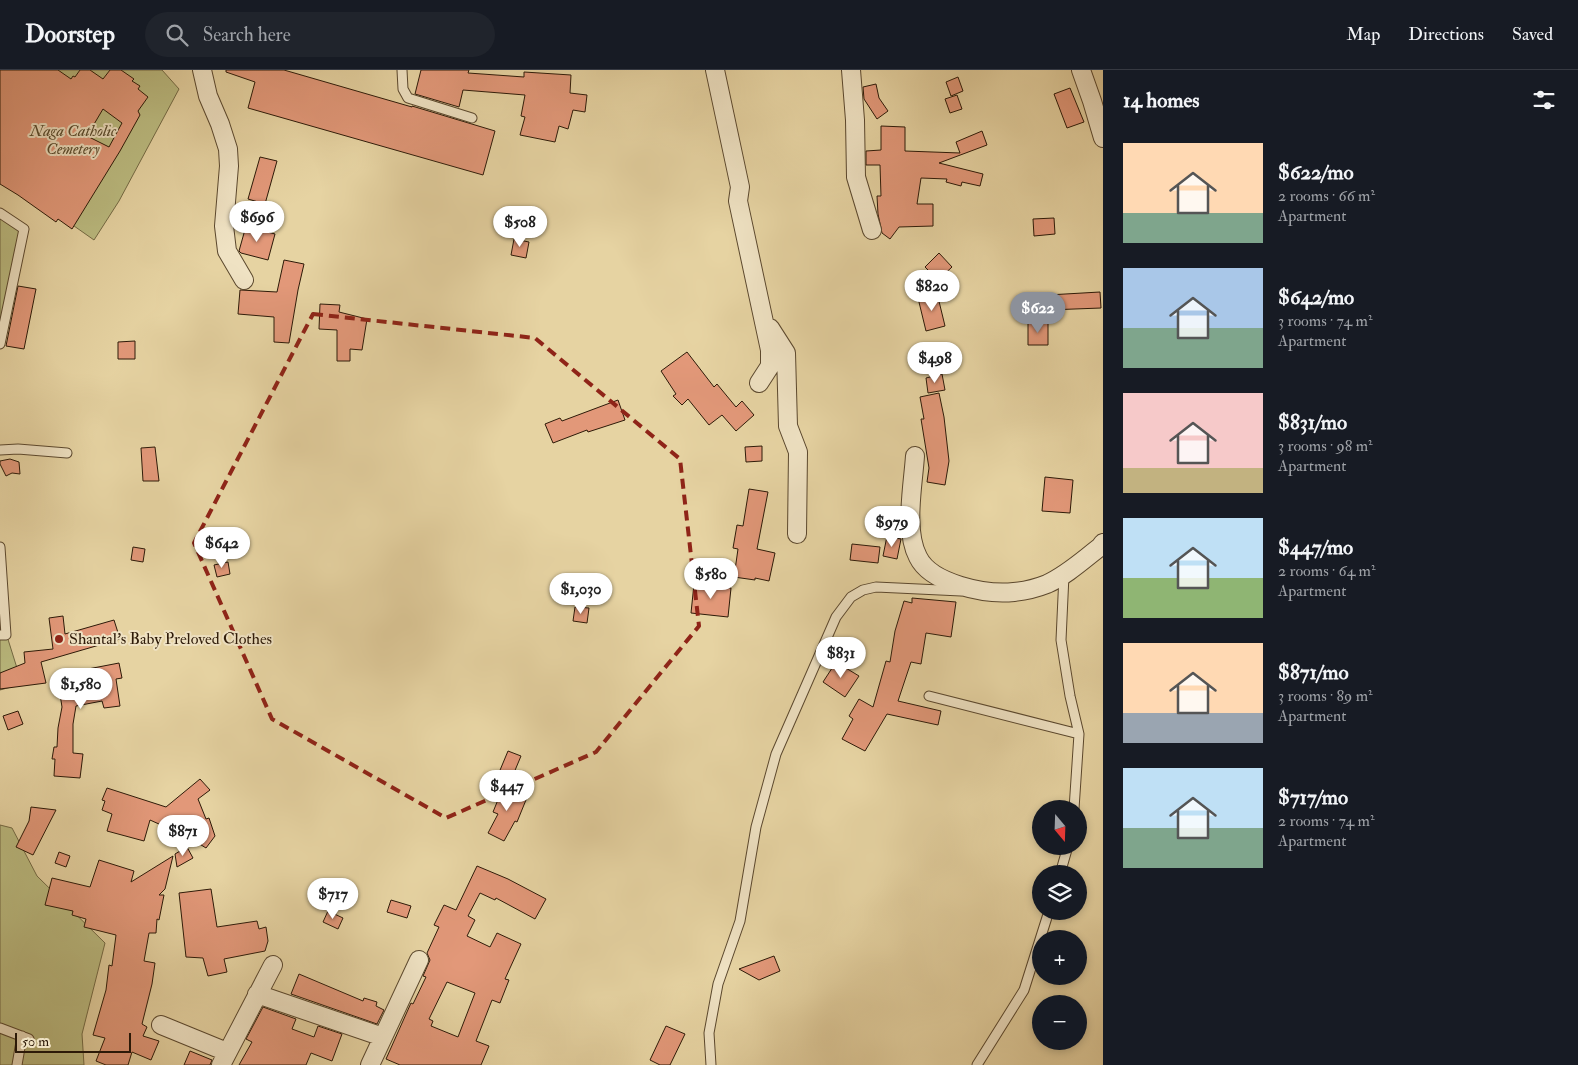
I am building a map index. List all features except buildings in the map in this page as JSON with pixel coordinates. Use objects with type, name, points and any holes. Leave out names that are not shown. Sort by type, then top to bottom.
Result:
[{"type":"street","points":[[202,70],[208,96],[228,149],[229,166],[224,226],[227,251],[244,280]]},
{"type":"street","points":[[714,70],[740,187],[738,201],[770,350],[770,366],[759,383]]},
{"type":"street","points":[[851,70],[855,120],[856,177],[872,230]]},
{"type":"street","points":[[1081,70],[1103,138]]},
{"type":"street","points":[[763,317],[786,353],[788,426],[798,452],[797,534]]},
{"type":"street","points":[[915,456],[912,537],[918,559],[934,575],[957,586],[991,592],[1014,592],[1045,584],[1064,575],[1100,547],[1103,542]]},
{"type":"street","points":[[370,1065],[419,960]]},
{"type":"street","points":[[161,1025],[224,1059],[273,965]]},
{"type":"street","points":[[257,994],[382,1037]]},
{"type":"lane","points":[[402,70],[403,89],[408,98],[472,118]]},
{"type":"lane","points":[[0,213],[24,229],[0,344]]},
{"type":"lane","points":[[0,450],[18,449],[67,453]]},
{"type":"lane","points":[[0,548],[6,635],[0,635]]},
{"type":"lane","points":[[1064,575],[1061,640],[1070,696],[1079,734],[1075,800]]},
{"type":"lane","points":[[711,1065],[708,1033],[718,984],[740,921],[756,827],[776,754],[836,617],[851,597],[863,590],[876,587],[991,592]]},
{"type":"lane","points":[[929,696],[1079,734]]},
{"type":"lane","points":[[976,1065],[1024,990],[1046,920]]},
{"type":"lane","points":[[0,1028],[26,1038],[17,1065]]},
{"type":"highlighted area","points":[[313,314],[535,338],[680,459],[699,626],[596,752],[446,818],[272,719],[194,543]]},
{"type":"green space","name":"Naga Catholic Cemetery","points":[[0,70],[162,70],[179,89],[119,201],[94,240],[0,174]]},
{"type":"green space","points":[[0,213],[24,229],[0,344]]},
{"type":"green space","points":[[0,547],[6,633],[22,684],[0,690]]},
{"type":"green space","points":[[0,825],[12,828],[37,876],[105,943],[82,1034],[84,1065],[0,1065]]},
{"type":"place","name":"Shantal's Baby Preloved Clothes","points":[[59,639]]}]
